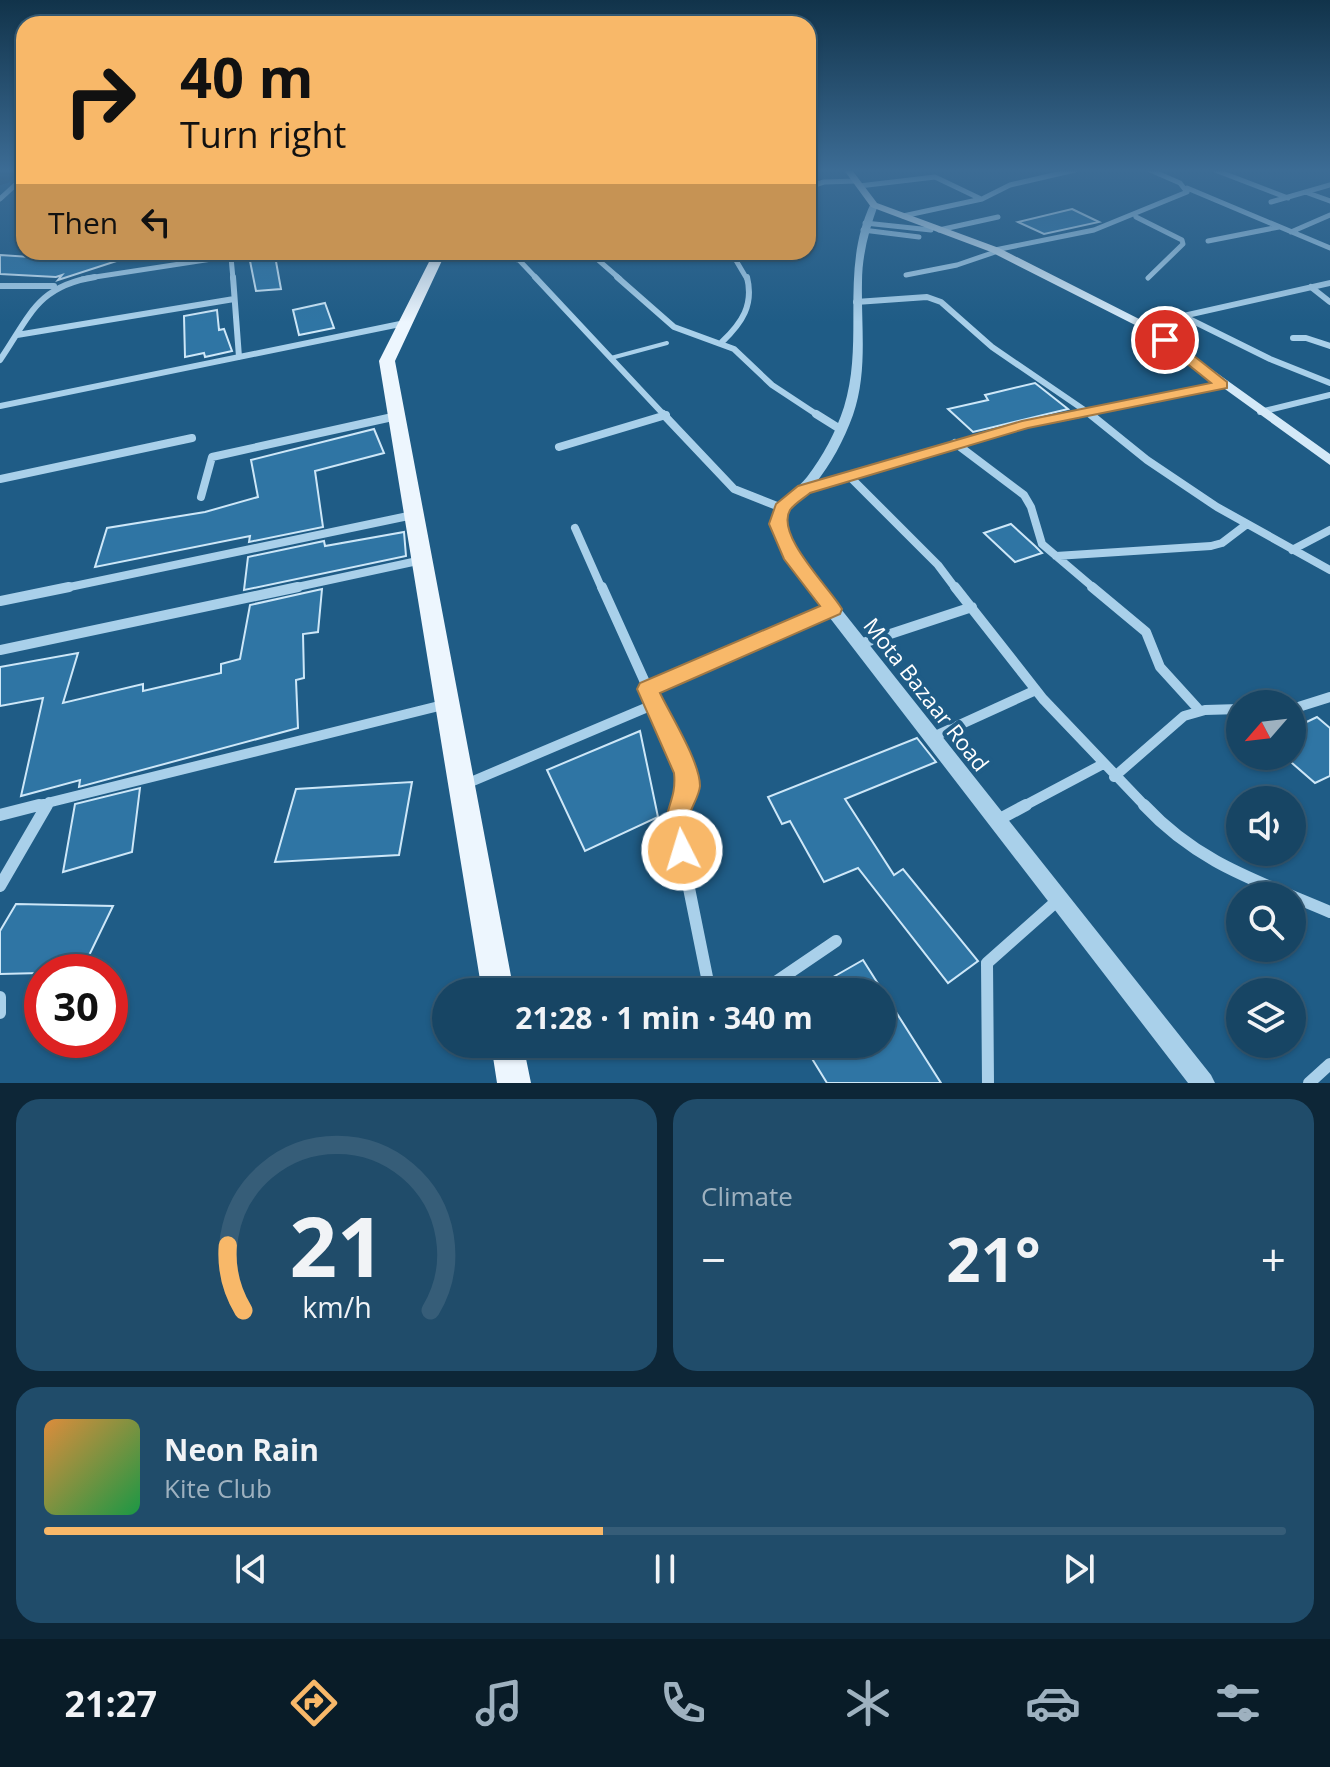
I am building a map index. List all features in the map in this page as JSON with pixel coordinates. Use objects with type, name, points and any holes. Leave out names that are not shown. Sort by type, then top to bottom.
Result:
[{"type":"main road","points":[[914,221],[996,251],[1143,325],[1330,461]]},
{"type":"main road","points":[[436,260],[387,361],[496,978]]},
{"type":"main road","points":[[510,1058],[514,1083]]},
{"type":"street","points":[[519,260],[734,489],[782,508],[804,490],[851,406],[856,377],[855,273],[867,221]]},
{"type":"street","points":[[864,227],[935,229],[979,221]]},
{"type":"street","points":[[906,275],[957,265],[996,251],[1074,237],[1125,221]]},
{"type":"street","points":[[1143,221],[1182,240],[1183,244],[1148,278]]},
{"type":"street","points":[[1264,221],[1330,248]]},
{"type":"street","points":[[1291,232],[1317,221]]},
{"type":"street","points":[[864,227],[919,237]]},
{"type":"street","points":[[1208,241],[1279,227]]},
{"type":"street","points":[[910,242],[935,229]]},
{"type":"street","points":[[0,360],[45,294],[58,286],[76,280],[211,260]]},
{"type":"street","points":[[231,260],[239,357]]},
{"type":"street","points":[[598,260],[674,327],[687,334],[722,342],[734,349],[772,385],[840,429]]},
{"type":"street","points":[[722,342],[744,320],[749,309],[750,285],[737,260]]},
{"type":"street","points":[[1143,325],[1330,283]]},
{"type":"street","points":[[0,286],[58,286]]},
{"type":"street","points":[[1311,287],[1330,302]]},
{"type":"street","points":[[17,335],[234,299]]},
{"type":"street","points":[[856,302],[934,299],[992,347],[1088,412],[1147,460],[1247,524],[1330,570]]},
{"type":"street","points":[[1183,316],[1270,359],[1330,383]]},
{"type":"street","points":[[0,406],[405,323]]},
{"type":"street","points":[[1293,338],[1306,338],[1330,346]]},
{"type":"street","points":[[804,490],[955,443],[1222,385]]},
{"type":"street","points":[[1259,412],[1330,395]]},
{"type":"street","points":[[559,447],[666,415]]},
{"type":"street","points":[[201,497],[212,457],[397,416]]},
{"type":"street","points":[[0,479],[192,438]]},
{"type":"street","points":[[955,443],[1024,495],[1032,504],[1038,536],[1056,556],[1146,632],[1160,667],[1200,711]]},
{"type":"street","points":[[849,476],[915,539],[1036,690],[1114,777],[1171,834],[1206,858],[1330,912]]},
{"type":"street","name":"Mota Bazaar Road","points":[[782,508],[778,524],[791,554],[1203,1083]]},
{"type":"street","points":[[0,601],[414,515]]},
{"type":"street","points":[[1056,556],[1211,546],[1222,543],[1247,524]]},
{"type":"street","points":[[575,528],[686,773],[688,789],[681,801],[676,824],[707,978]]},
{"type":"street","points":[[1292,550],[1330,530]]},
{"type":"street","points":[[0,650],[422,560]]},
{"type":"street","points":[[860,644],[972,607]]},
{"type":"street","points":[[648,689],[833,609]]},
{"type":"street","points":[[933,738],[1036,690]]},
{"type":"street","points":[[1306,705],[1330,697]]},
{"type":"street","points":[[0,815],[447,704]]},
{"type":"street","points":[[462,786],[655,704]]},
{"type":"street","points":[[1114,777],[1167,727],[1184,716],[1200,711],[1226,710]]},
{"type":"street","points":[[998,820],[1103,764]]},
{"type":"street","points":[[0,886],[49,802]]},
{"type":"street","points":[[988,1083],[987,963],[1059,899]]},
{"type":"street","points":[[782,978],[836,941]]},
{"type":"street","points":[[0,997],[0,1013]]},
{"type":"street","points":[[1309,1083],[1330,1064]]},
{"type":"lane","points":[[611,358],[667,343]]},
{"type":"building","points":[[1096,221],[1099,222],[1044,234],[1018,222]]},
{"type":"building","points":[[0,255],[16,256],[16,260],[120,260],[58,280],[62,275],[0,274]]},
{"type":"building","points":[[276,260],[281,289],[256,291],[250,261]]},
{"type":"building","points":[[325,303],[334,328],[299,335],[293,310]]},
{"type":"building","points":[[217,310],[219,330],[224,329],[232,351],[205,357],[204,353],[185,357],[184,316]]},
{"type":"building","points":[[1035,383],[1068,409],[973,432],[948,409],[988,400],[985,395]]},
{"type":"building","points":[[374,429],[384,453],[315,471],[323,527],[249,542],[250,536],[95,567],[107,528],[205,512],[258,497],[251,460]]},
{"type":"building","points":[[1011,524],[1042,553],[1015,562],[984,533]]},
{"type":"building","points":[[404,532],[406,556],[244,590],[248,557],[324,541],[325,546]]},
{"type":"building","points":[[322,589],[318,632],[303,634],[304,678],[296,680],[298,728],[79,787],[80,780],[21,796],[43,698],[0,706],[0,667],[78,653],[63,703],[143,684],[143,691],[221,673],[221,664],[240,659],[250,605]]},
{"type":"building","points":[[1317,717],[1330,728],[1330,776],[1315,783],[1300,770],[1306,770],[1306,722]]},
{"type":"building","points":[[640,731],[658,817],[585,851],[547,770]]},
{"type":"building","points":[[917,738],[936,762],[845,799],[894,875],[903,869],[978,961],[948,983],[858,868],[824,882],[790,821],[782,824],[768,797]]},
{"type":"building","points":[[412,782],[399,855],[275,862],[296,789]]},
{"type":"building","points":[[140,788],[132,852],[63,872],[75,804]]},
{"type":"building","points":[[16,904],[113,906],[90,954],[24,954],[24,973],[0,974],[0,931]]},
{"type":"building","points":[[863,960],[874,978],[832,978]]},
{"type":"building","points":[[896,1012],[941,1083],[827,1083],[812,1058],[896,1058]]},
{"type":"route","points":[[682,850],[676,824],[681,801],[688,789],[686,773],[648,689],[833,609],[791,554],[778,524],[782,508],[804,490],[966,440],[1027,424],[1222,385],[1165,340]]}]
